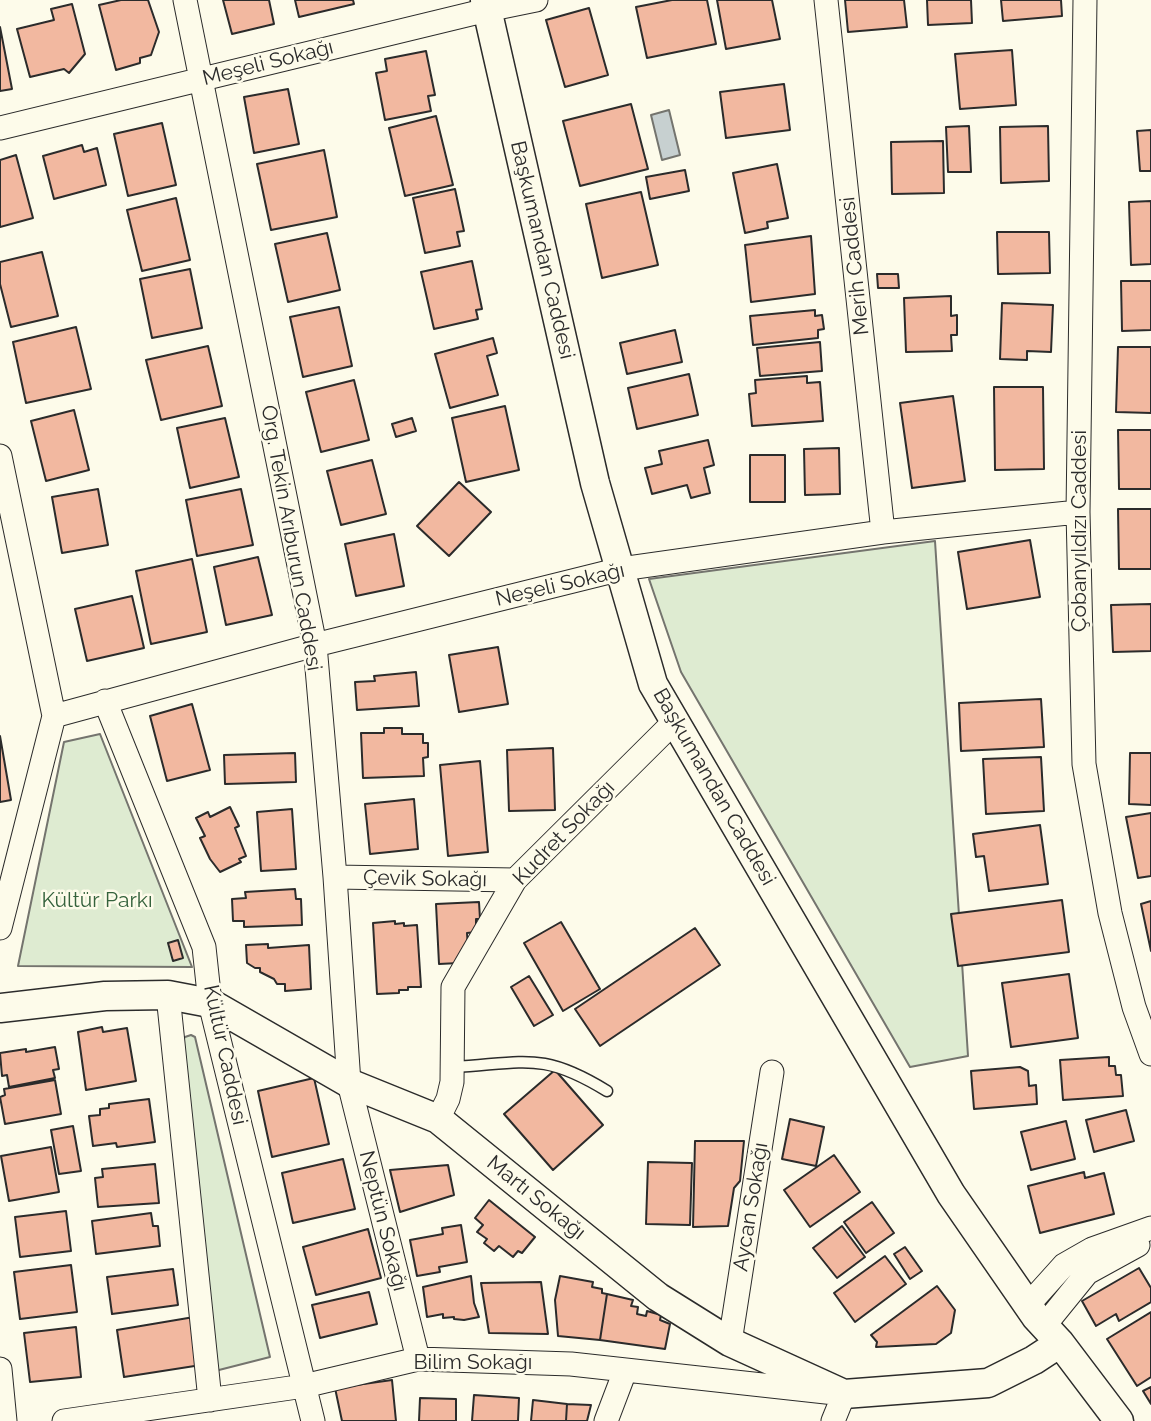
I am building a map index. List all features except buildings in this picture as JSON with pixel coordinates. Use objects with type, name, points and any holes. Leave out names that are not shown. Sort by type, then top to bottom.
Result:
[{"type":"street","name":"Org. Tekin Arıburun Caddesi","points":[[185,0],[315,645],[335,877],[348,1083]]},
{"type":"street","name":"Meşeli Sokağı","points":[[0,128],[486,5],[536,0]]},
{"type":"street","name":"Merih Caddesi","points":[[826,0],[883,532]]},
{"type":"street","name":"Çobanyıldızı Caddesi","points":[[1085,0],[1078,512],[1084,764],[1110,913],[1134,1007],[1151,1054]]},
{"type":"street","name":"Başkumandan Caddesi","points":[[486,5],[596,483],[653,684],[951,1194],[1044,1325],[1119,1421]]},
{"type":"street","points":[[0,456],[54,716],[0,928]]},
{"type":"street","name":"Neşeli Sokağı","points":[[54,716],[315,645],[621,569],[883,532],[1078,512]]},
{"type":"street","name":"Kültür Caddesi","points":[[104,701],[204,947],[210,1003],[313,1421]]},
{"type":"street","name":"Kudret Sokağı","points":[[438,1119],[448,1099],[454,1067],[453,987],[515,880],[675,721]]},
{"type":"street","name":"Çevik Sokağı","points":[[335,877],[515,880]]},
{"type":"street","points":[[168,995],[210,1400]]},
{"type":"street","name":"Martı Sokağı","points":[[0,1008],[105,996],[168,995],[210,1003],[348,1083],[438,1119],[658,1297],[730,1342],[844,1394],[988,1383],[1034,1360],[1044,1325]]},
{"type":"street","name":"Aycan Sokağı","points":[[730,1342],[772,1072]]},
{"type":"street","name":"Neptün Sokağı","points":[[348,1083],[418,1359]]},
{"type":"street","points":[[1044,1325],[1064,1265],[1092,1250],[1151,1228]]},
{"type":"street","points":[[1044,1325],[1087,1273],[1151,1238]]},
{"type":"street","name":"Bilim Sokağı","points":[[64,1421],[304,1386],[418,1359],[571,1364],[844,1394]]},
{"type":"street","points":[[0,1369],[5,1421]]},
{"type":"street","points":[[606,1421],[625,1370]]},
{"type":"street","points":[[832,1421],[844,1394]]},
{"type":"lane","points":[[454,1067],[514,1061],[544,1062],[586,1078],[607,1091]]},
{"type":"green space","points":[[935,541],[968,1056],[910,1067],[681,672],[649,579]]},
{"type":"green space","name":"Kültür Parkı","points":[[100,734],[192,967],[18,966],[64,742]]},
{"type":"green space","points":[[191,1035],[195,1037],[270,1357],[215,1371],[180,1043]]},
{"type":"shaded area","points":[[669,110],[680,155],[662,160],[651,115]]}]
